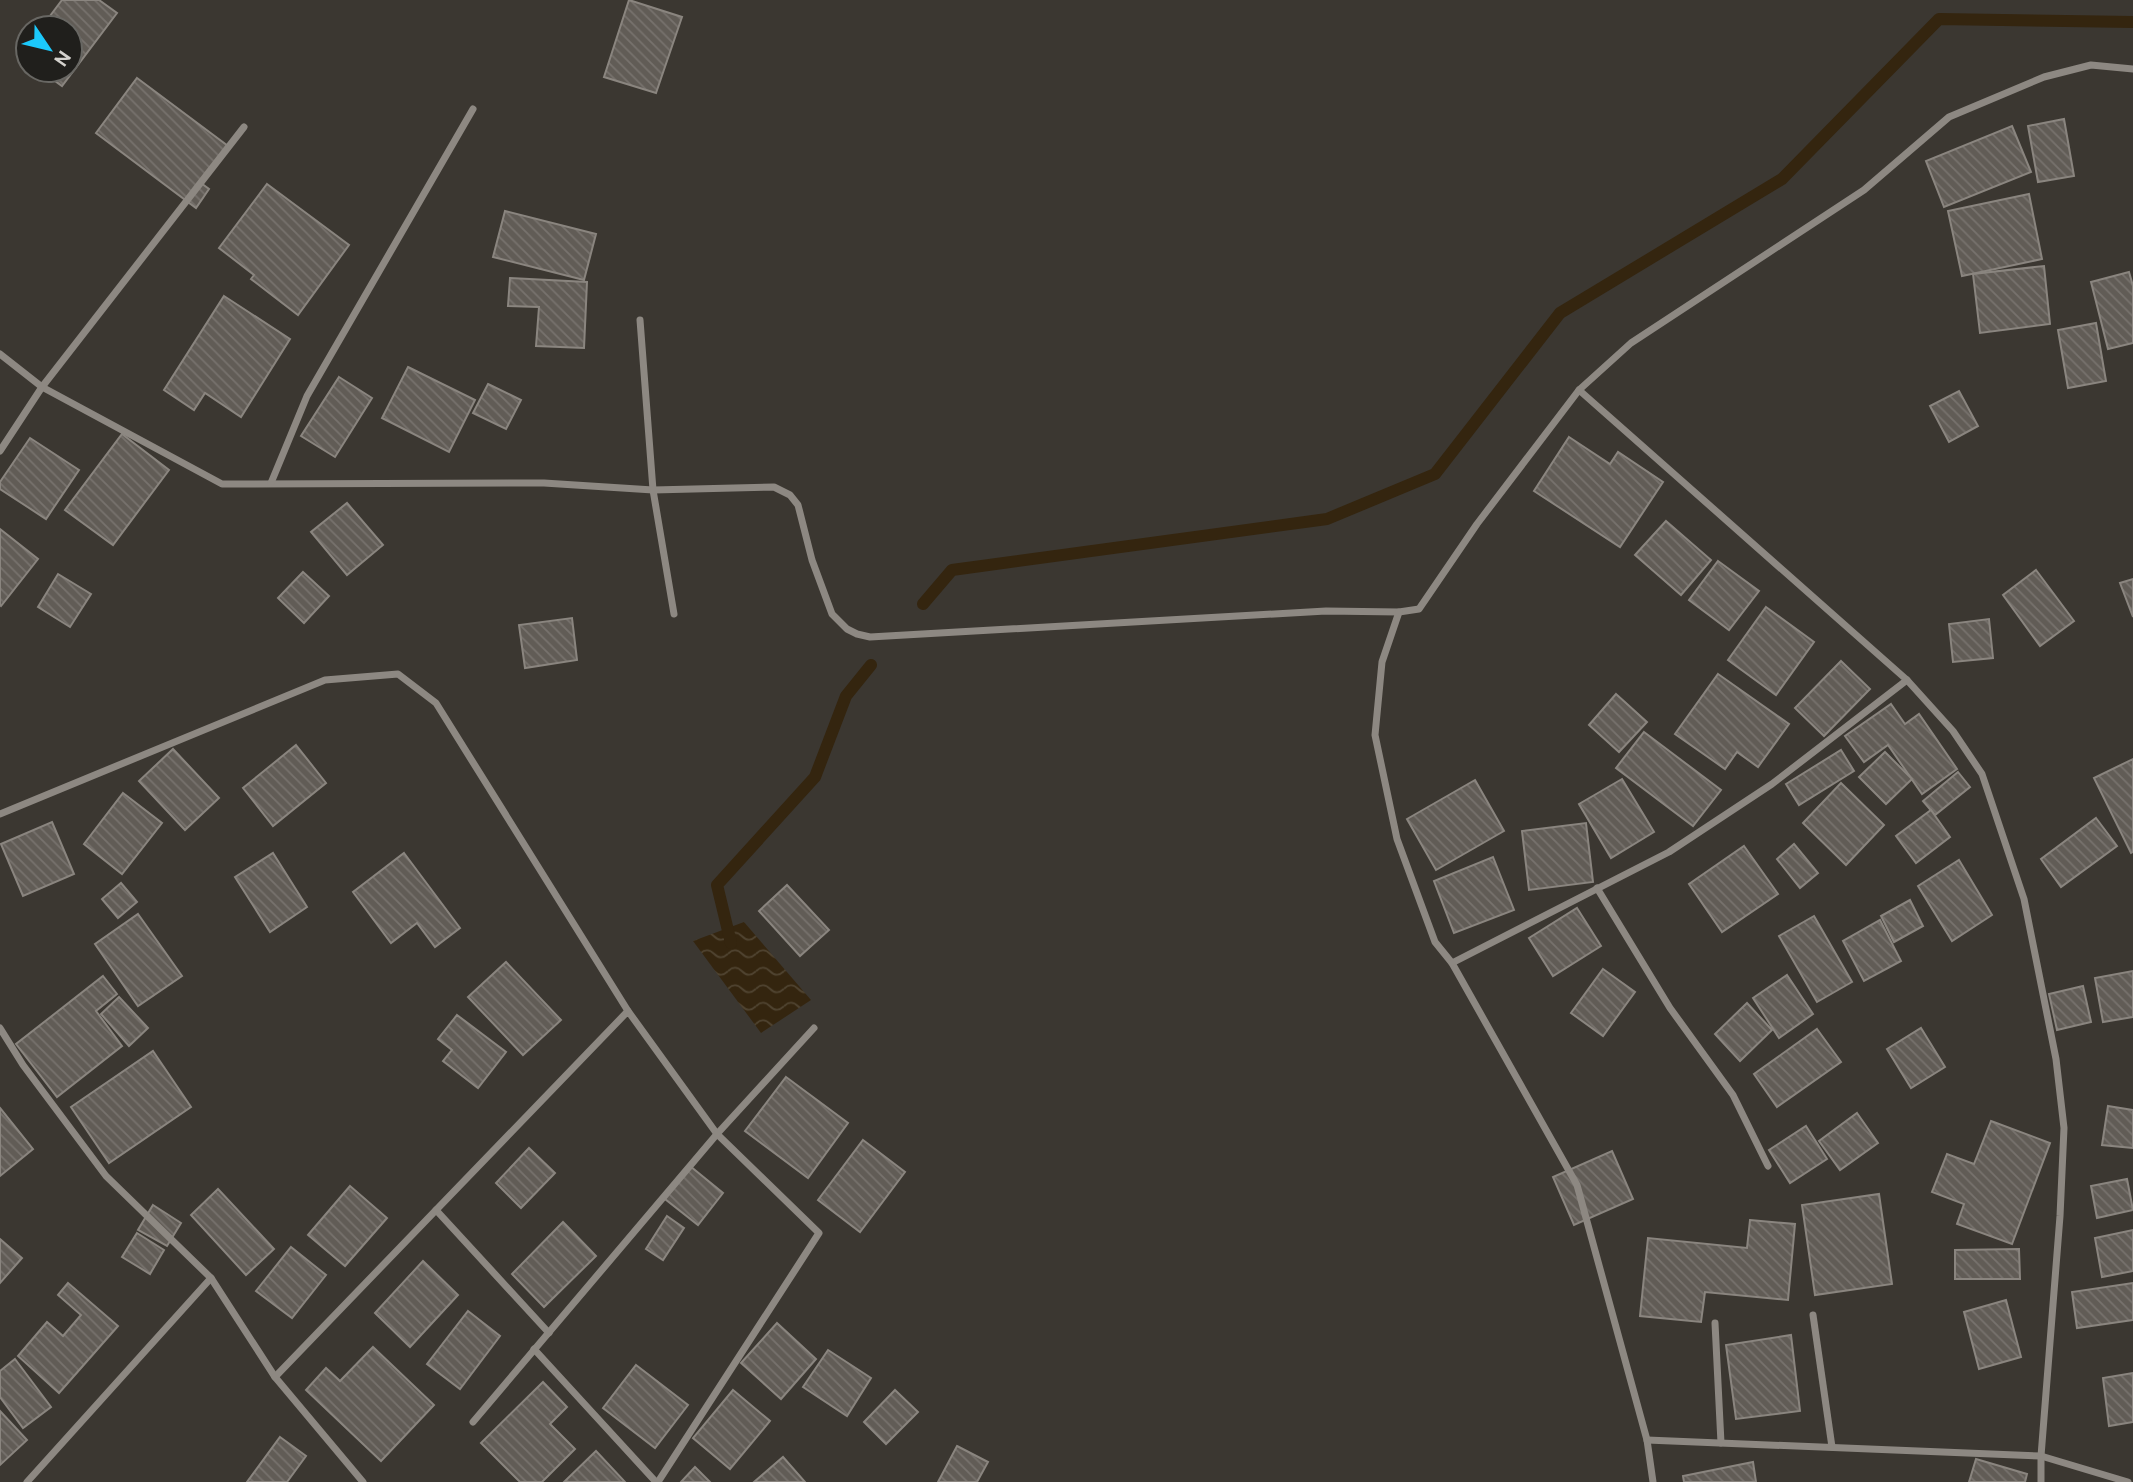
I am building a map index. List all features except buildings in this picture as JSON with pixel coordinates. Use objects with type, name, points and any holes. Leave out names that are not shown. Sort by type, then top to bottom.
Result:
[{"type":"street","points":[[0,354],[42,387],[222,484],[544,483],[653,490],[774,487],[783,490],[798,505],[812,560],[832,614],[847,629],[870,637],[1326,611],[1399,612],[1419,609],[1477,524],[1579,390],[1631,343],[1864,190],[1949,117],[2043,77],[2091,65],[2133,69]]},
{"type":"street","points":[[271,483],[307,396],[473,109]]},
{"type":"street","points":[[0,451],[42,387],[244,127]]},
{"type":"street","points":[[640,320],[653,490],[674,614]]},
{"type":"street","points":[[1579,390],[1907,680],[1953,731],[1982,775],[2024,899],[2056,1059],[2064,1128],[2041,1482]]},
{"type":"street","points":[[1399,612],[1382,662],[1375,735],[1397,839],[1435,942],[1452,964],[1577,1185],[1647,1440],[1653,1482]]},
{"type":"street","points":[[0,814],[325,680],[398,674],[436,703],[628,1011],[717,1134],[819,1233],[657,1482],[534,1349]]},
{"type":"street","points":[[1452,964],[1669,852],[1772,784],[1907,680]]},
{"type":"street","points":[[1597,888],[1670,1008],[1733,1095],[1768,1166]]},
{"type":"street","points":[[275,1377],[628,1011]]},
{"type":"street","points":[[0,1028],[23,1065],[106,1176],[211,1278],[275,1377],[363,1482]]},
{"type":"street","points":[[473,1422],[717,1134],[814,1028]]},
{"type":"street","points":[[436,1210],[549,1333]]},
{"type":"street","points":[[27,1482],[211,1278]]},
{"type":"street","points":[[1813,1315],[1832,1447]]},
{"type":"street","points":[[1714,1322],[1721,1443]]},
{"type":"street","points":[[1647,1440],[2041,1456],[2128,1482]]},
{"type":"water","points":[[744,922],[811,1000],[761,1033],[693,941]]},
{"type":"waterway","points":[[923,604],[952,570],[1327,519],[1435,474],[1560,313],[1782,179],[1939,19],[2133,22]]},
{"type":"waterway","points":[[731,943],[717,885],[815,777],[846,696],[871,665]]}]
